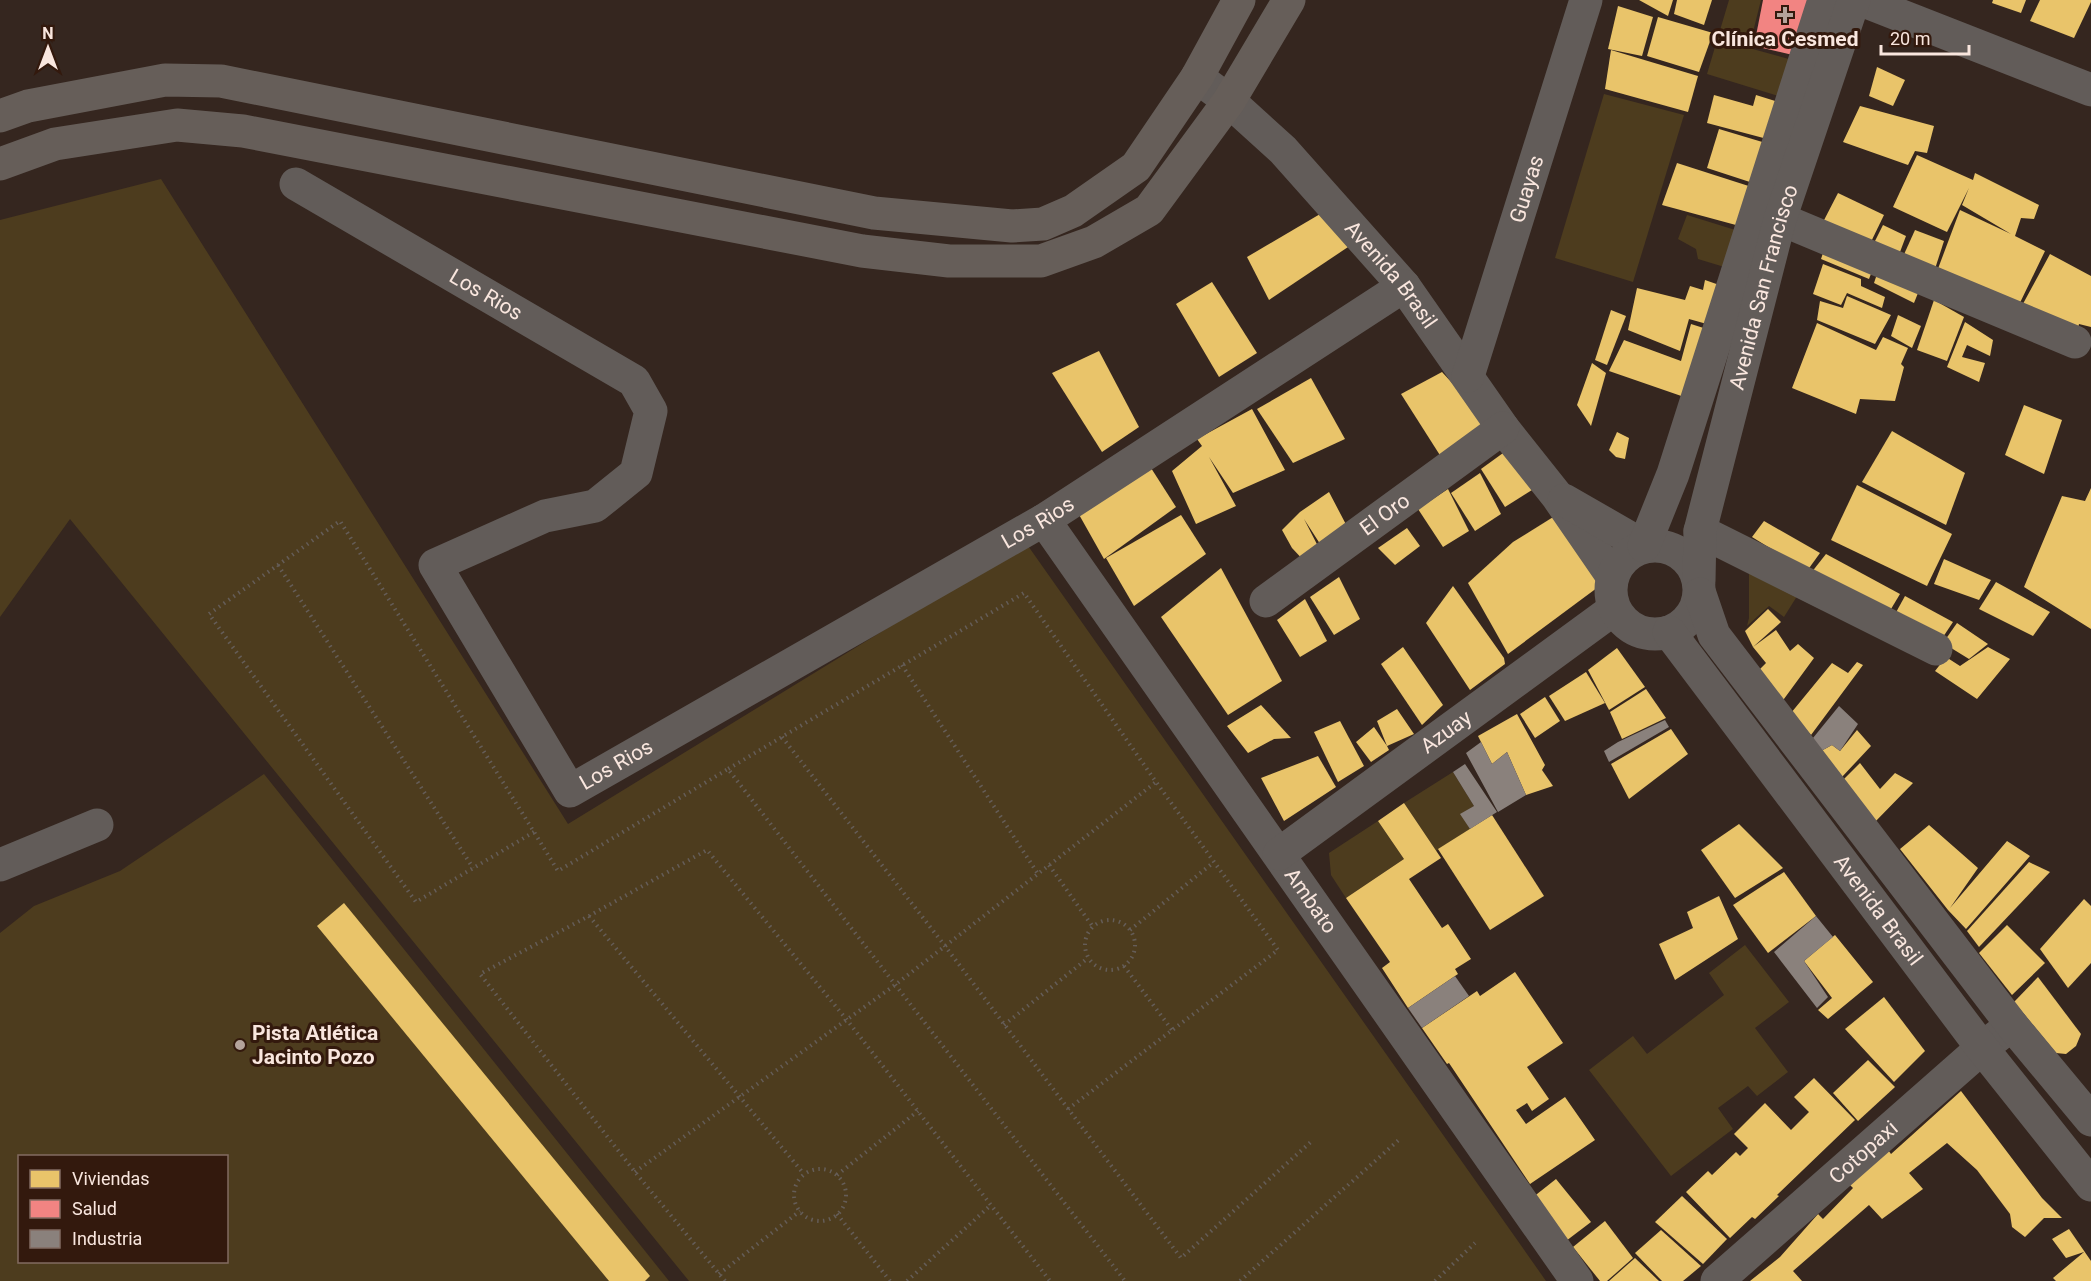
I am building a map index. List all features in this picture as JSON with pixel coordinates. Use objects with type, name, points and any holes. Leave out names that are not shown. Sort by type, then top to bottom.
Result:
[{"type":"main road","points":[[0,116],[28,106],[165,80],[220,81],[874,213],[1012,226],[1042,224],[1073,211],[1136,166],[1197,76],[1239,0]]},
{"type":"main road","points":[[0,165],[55,144],[177,125],[243,131],[862,251],[949,261],[1041,261],[1094,242],[1149,210],[1229,101],[1289,0]]},
{"type":"street","name":"Guayas","points":[[1468,376],[1586,0]]},
{"type":"street","name":"Avenida San Francisco","points":[[1644,546],[1673,474],[1824,0]]},
{"type":"street","name":"Avenida San Francisco","points":[[1699,587],[1700,531],[1780,219],[1854,0]]},
{"type":"street","points":[[1861,0],[2091,90]]},
{"type":"street","name":"Avenida Brasil","points":[[1197,76],[1229,101],[1283,150],[1404,286],[1503,428],[1557,496],[1612,576]]},
{"type":"street","name":"Los Rios","points":[[296,184],[634,381],[651,411],[636,473],[595,506],[545,516],[435,566],[570,791],[1044,520],[1404,286]]},
{"type":"street","points":[[1780,219],[2075,342]]},
{"type":"street","name":"El Oro","points":[[1266,601],[1503,428]]},
{"type":"street","name":"Avenida Brasil","points":[[1557,496],[1644,546]]},
{"type":"street","name":"Ambato","points":[[1044,520],[1577,1281]]},
{"type":"street","points":[[1700,531],[1936,649]]},
{"type":"street","points":[[1659,545],[1672,549],[1685,556],[1694,567],[1699,587],[1696,606],[1690,618],[1680,627],[1669,632],[1656,634],[1638,630],[1622,620],[1610,598],[1612,576],[1619,562],[1630,552],[1644,546],[1659,545]]},
{"type":"street","name":"Avenida Brasil","points":[[1699,587],[1714,635],[2012,1025],[2089,1110]]},
{"type":"street","name":"Azuay","points":[[1279,854],[1614,609]]},
{"type":"street","name":"Avenida Brasil","points":[[1669,632],[1982,1048],[2091,1185]]},
{"type":"street","points":[[0,865],[97,825]]},
{"type":"street","name":"Cotopaxi","points":[[1717,1281],[1982,1048],[2012,1025]]},
{"type":"path","points":[[534,832],[416,902],[209,614],[340,521],[534,832],[558,872],[1024,592],[1156,782],[1278,950],[1068,1109]]},
{"type":"path","points":[[278,565],[473,868]]},
{"type":"path","points":[[902,665],[1038,874]]},
{"type":"path","points":[[782,737],[945,946],[1181,1258],[1312,1141]]},
{"type":"path","points":[[728,769],[1125,1281]]},
{"type":"path","points":[[635,1172],[896,985],[1156,782]]},
{"type":"path","points":[[725,1281],[635,1172],[480,974],[707,850],[847,1020],[1050,1281]]},
{"type":"path","points":[[1130,930],[1214,862]]},
{"type":"path","points":[[1049,865],[1093,927]]},
{"type":"path","points":[[589,916],[804,1174]]},
{"type":"path","points":[[1108,920],[1124,925],[1130,930],[1135,945],[1130,960],[1124,966],[1108,970],[1100,968],[1088,958],[1085,941],[1093,927],[1108,920]]},
{"type":"path","points":[[1004,1025],[1088,958]]},
{"type":"path","points":[[1124,966],[1172,1030]]},
{"type":"path","points":[[837,1175],[918,1111]]},
{"type":"path","points":[[1240,1281],[1401,1138]]},
{"type":"path","points":[[821,1169],[837,1175],[845,1190],[845,1199],[837,1214],[830,1218],[814,1220],[800,1211],[795,1204],[795,1187],[804,1174],[821,1169]]},
{"type":"path","points":[[907,1281],[992,1205]]},
{"type":"path","points":[[719,1274],[800,1211]]},
{"type":"path","points":[[837,1214],[890,1281]]},
{"type":"path","points":[[1435,1281],[1475,1243]]},
{"type":"shaded area","points":[[1729,0],[1761,0],[1749,48],[1796,61],[1785,98],[1707,74]]},
{"type":"shaded area","points":[[1604,94],[1684,115],[1633,282],[1555,258]]},
{"type":"shaded area","points":[[161,179],[568,824],[1026,543],[1546,1281],[689,1281],[70,519],[0,617],[0,220]]},
{"type":"shaded area","points":[[1687,215],[1745,233],[1731,269],[1698,259],[1696,249],[1678,239]]},
{"type":"shaded area","points":[[1749,567],[1799,593],[1784,617],[1769,606],[1747,626]]},
{"type":"shaded area","points":[[1453,772],[1474,806],[1461,814],[1470,829],[1436,851],[1404,803]]},
{"type":"shaded area","name":"Pista Atlética Jacinto Pozo","points":[[264,774],[669,1281],[0,1281],[0,933],[34,906],[120,871]]},
{"type":"shaded area","points":[[1378,821],[1404,859],[1346,898],[1331,875],[1329,853]]},
{"type":"shaded area","points":[[1745,945],[1789,1002],[1755,1028],[1788,1072],[1757,1096],[1748,1086],[1718,1108],[1733,1129],[1671,1176],[1589,1070],[1633,1036],[1647,1054],[1724,995],[1709,973]]},
{"type":"building: Viviendas","points":[[1639,0],[1673,0],[1668,16]]},
{"type":"building: Viviendas","points":[[1677,0],[1712,0],[1704,25],[1674,14]]},
{"type":"building: Viviendas","points":[[1993,0],[2026,0],[2021,13],[1992,3]]},
{"type":"building: Viviendas","points":[[2040,0],[2091,0],[2091,2],[2074,38],[2030,21]]},
{"type":"building: Viviendas","points":[[1618,6],[1653,17],[1642,56],[1608,49]]},
{"type":"building: Viviendas","points":[[1658,17],[1713,33],[1699,72],[1647,56]]},
{"type":"building: Viviendas","points":[[1611,50],[1698,76],[1688,112],[1605,89]]},
{"type":"building: Viviendas","points":[[1877,67],[1905,80],[1893,106],[1869,96]]},
{"type":"building: Viviendas","points":[[1714,95],[1753,106],[1756,95],[1785,104],[1771,140],[1707,123]]},
{"type":"building: Viviendas","points":[[1860,106],[1934,126],[1927,153],[1915,151],[1908,165],[1843,142]]},
{"type":"building: Viviendas","points":[[1719,129],[1769,144],[1756,184],[1707,168]]},
{"type":"building: Viviendas","points":[[1917,155],[1973,180],[1975,173],[2039,205],[2034,219],[2021,218],[2015,236],[2045,251],[2016,311],[1936,274],[1960,210],[2011,234],[1962,205],[1969,188],[1947,232],[1893,207]]},
{"type":"building: Viviendas","points":[[1677,163],[1758,189],[1747,228],[1662,205]]},
{"type":"building: Viviendas","points":[[1838,193],[1884,215],[1868,248],[1821,226]]},
{"type":"building: Viviendas","points":[[1332,207],[1357,241],[1269,300],[1247,257]]},
{"type":"building: Viviendas","points":[[1883,225],[1906,236],[1897,260],[1871,249]]},
{"type":"building: Viviendas","points":[[1915,230],[1944,241],[1933,275],[1901,261]]},
{"type":"building: Viviendas","points":[[1826,244],[1874,266],[1869,279],[1821,259]]},
{"type":"building: Viviendas","points":[[2050,254],[2091,276],[2091,327],[2079,324],[2076,336],[2018,313]]},
{"type":"building: Viviendas","points":[[1823,264],[1861,279],[1861,286],[1885,297],[1882,308],[1847,293],[1841,305],[1813,294]]},
{"type":"building: Viviendas","points":[[1879,268],[1920,288],[1914,303],[1874,283]]},
{"type":"building: Viviendas","points":[[1705,280],[1725,287],[1714,326],[1689,319],[1680,351],[1628,330],[1637,288],[1685,300],[1690,286],[1703,290]]},
{"type":"building: Viviendas","points":[[1212,282],[1257,353],[1219,377],[1176,304]]},
{"type":"building: Viviendas","points":[[1847,296],[1891,315],[1875,344],[1817,320],[1820,301],[1843,308]]},
{"type":"building: Viviendas","points":[[1934,300],[1964,317],[1947,361],[1917,350]]},
{"type":"building: Viviendas","points":[[1611,310],[1626,316],[1607,365],[1595,360]]},
{"type":"building: Viviendas","points":[[1898,315],[1921,326],[1912,348],[1891,336]]},
{"type":"building: Viviendas","points":[[1965,322],[1993,340],[1990,356],[1967,345],[1962,357],[1985,363],[1979,382],[1947,367]]},
{"type":"building: Viviendas","points":[[1817,323],[1876,350],[1883,337],[1908,348],[1901,364],[1904,367],[1895,401],[1860,399],[1856,414],[1792,388]]},
{"type":"building: Viviendas","points":[[1691,324],[1713,331],[1690,399],[1609,371],[1624,340],[1681,361]]},
{"type":"building: Viviendas","points":[[1099,351],[1139,427],[1102,452],[1052,373]]},
{"type":"building: Viviendas","points":[[1592,363],[1606,373],[1591,426],[1577,405]]},
{"type":"building: Viviendas","points":[[1442,372],[1488,422],[1443,460],[1401,394]]},
{"type":"building: Viviendas","points":[[1311,378],[1345,439],[1293,463],[1257,409]]},
{"type":"building: Viviendas","points":[[2024,405],[2062,420],[2044,474],[2005,455]]},
{"type":"building: Viviendas","points":[[1252,409],[1285,470],[1233,493],[1209,457],[1236,506],[1196,524],[1172,471],[1202,446],[1197,439]]},
{"type":"building: Viviendas","points":[[1892,431],[1965,473],[1946,525],[1862,482]]},
{"type":"building: Viviendas","points":[[1617,432],[1629,438],[1625,459],[1616,457],[1609,450]]},
{"type":"building: Viviendas","points":[[1510,448],[1532,490],[1505,507],[1481,469]]},
{"type":"building: Viviendas","points":[[1151,468],[1176,507],[1104,559],[1077,511]]},
{"type":"building: Viviendas","points":[[1480,473],[1501,514],[1475,531],[1451,493]]},
{"type":"building: Viviendas","points":[[1857,485],[1952,534],[1927,586],[1831,540]]},
{"type":"building: Viviendas","points":[[2091,488],[2091,629],[2024,587],[2062,496],[2085,501]]},
{"type":"building: Viviendas","points":[[1448,489],[1469,531],[1443,547],[1418,509]]},
{"type":"building: Viviendas","points":[[1329,492],[1351,534],[1324,550],[1304,519],[1322,554],[1307,564],[1292,548],[1282,530],[1300,512]]},
{"type":"building: Viviendas","points":[[1558,514],[1609,579],[1508,654],[1468,583],[1513,542]]},
{"type":"building: Viviendas","points":[[1181,515],[1206,554],[1134,606],[1106,558]]},
{"type":"building: Viviendas","points":[[1764,521],[1820,553],[1807,571],[1752,537]]},
{"type":"building: Viviendas","points":[[1407,528],[1420,546],[1395,565],[1378,548]]},
{"type":"building: Viviendas","points":[[1826,554],[1900,594],[1888,614],[1811,573]]},
{"type":"building: Viviendas","points":[[1944,559],[1991,580],[1979,600],[1934,584]]},
{"type":"building: Viviendas","points":[[1221,568],[1282,681],[1228,715],[1161,617]]},
{"type":"building: Viviendas","points":[[1339,577],[1360,619],[1334,635],[1310,597]]},
{"type":"building: Viviendas","points":[[1996,582],[2050,612],[2033,636],[1979,609]]},
{"type":"building: Viviendas","points":[[1453,586],[1504,658],[1505,664],[1470,690],[1426,623]]},
{"type":"building: Viviendas","points":[[1905,596],[1953,622],[1939,643],[1894,616]]},
{"type":"building: Viviendas","points":[[1305,599],[1327,641],[1300,657],[1277,620]]},
{"type":"building: Viviendas","points":[[1768,609],[1781,622],[1753,647],[1745,631]]},
{"type":"building: Viviendas","points":[[1957,623],[1988,644],[1969,659],[1943,643]]},
{"type":"building: Viviendas","points":[[1776,630],[1790,651],[1798,644],[1814,658],[1781,703],[1755,674],[1766,663],[1753,647]]},
{"type":"building: Viviendas","points":[[1403,647],[1443,705],[1422,725],[1381,664]]},
{"type":"building: Viviendas","points":[[1988,647],[2010,659],[1977,699],[1935,671],[1946,657],[1960,666]]},
{"type":"building: Viviendas","points":[[1617,648],[1645,687],[1609,710],[1588,670]]},
{"type":"building: Viviendas","points":[[1857,662],[1863,665],[1811,735],[1791,713],[1832,663],[1848,673]]},
{"type":"building: Viviendas","points":[[1586,672],[1605,703],[1565,721],[1549,696]]},
{"type":"building: Viviendas","points":[[1646,689],[1666,718],[1622,739],[1610,712]]},
{"type":"building: Viviendas","points":[[1545,697],[1560,721],[1535,738],[1520,714]]},
{"type":"building: Viviendas","points":[[1261,705],[1291,738],[1274,739],[1248,753],[1227,726]]},
{"type":"building: Viviendas","points":[[1397,709],[1414,734],[1387,746],[1377,721]]},
{"type":"building: Viviendas","points":[[1517,714],[1545,765],[1542,770],[1553,786],[1526,795],[1507,752],[1492,764],[1478,736]]},
{"type":"building: Viviendas","points":[[1340,721],[1364,766],[1338,782],[1314,732]]},
{"type":"building: Viviendas","points":[[1374,727],[1389,750],[1371,762],[1356,742]]},
{"type":"building: Viviendas","points":[[1671,729],[1688,754],[1629,799],[1611,764]]},
{"type":"building: Viviendas","points":[[1857,730],[1871,746],[1841,778],[1821,751],[1832,745],[1840,751]]},
{"type":"building: Viviendas","points":[[1318,756],[1336,787],[1284,821],[1261,778]]},
{"type":"building: Viviendas","points":[[1860,763],[1880,789],[1895,773],[1913,783],[1873,824],[1842,781]]},
{"type":"building: Viviendas","points":[[1404,803],[1441,858],[1409,879],[1442,928],[1448,924],[1471,959],[1455,969],[1458,974],[1408,1008],[1382,968],[1390,962],[1346,898],[1404,859],[1378,821]]},
{"type":"building: Viviendas","points":[[1492,815],[1544,896],[1490,930],[1438,849]]},
{"type":"building: Viviendas","points":[[1739,824],[1783,868],[1735,898],[1701,850]]},
{"type":"building: Viviendas","points":[[1929,825],[1978,868],[1950,908],[2007,841],[2030,856],[1966,929],[1900,849]]},
{"type":"building: Viviendas","points":[[2029,862],[2050,872],[1979,947],[1967,931]]},
{"type":"building: Viviendas","points":[[1784,872],[1816,916],[1768,953],[1733,905]]},
{"type":"building: Viviendas","points":[[1719,896],[1738,939],[1675,980],[1659,944],[1693,928],[1687,912]]},
{"type":"building: Viviendas","points":[[2084,899],[2091,906],[2091,963],[2068,988],[2040,949]]},
{"type":"building: Viviendas","points":[[344,903],[650,1276],[645,1281],[609,1281],[317,926]]},
{"type":"building: Viviendas","points":[[2007,925],[2045,963],[2012,995],[1979,953]]},
{"type":"building: Viviendas","points":[[1835,935],[1873,982],[1828,1019],[1818,1010],[1832,998],[1804,961]]},
{"type":"building: Viviendas","points":[[1515,972],[1563,1043],[1527,1067],[1549,1099],[1532,1111],[1527,1103],[1516,1110],[1526,1124],[1565,1097],[1595,1140],[1530,1184],[1449,1063],[1447,1064],[1422,1028],[1477,991],[1480,996]]},
{"type":"building: Viviendas","points":[[2038,977],[2081,1034],[2076,1046],[2066,1054],[2056,1053],[2014,1002]]},
{"type":"building: Viviendas","points":[[1884,997],[1925,1051],[1894,1082],[1845,1029]]},
{"type":"building: Viviendas","points":[[1868,1060],[1895,1087],[1858,1121],[1833,1093]]},
{"type":"building: Viviendas","points":[[1814,1078],[1855,1120],[1755,1219],[1752,1217],[1730,1238],[1686,1192],[1708,1171],[1712,1175],[1736,1152],[1740,1156],[1748,1148],[1734,1134],[1765,1103],[1791,1130],[1809,1112],[1794,1097]]},
{"type":"building: Viviendas","points":[[1961,1091],[2042,1198],[2062,1218],[2044,1218],[2025,1237],[2012,1227],[2010,1214],[1977,1170],[1947,1143],[1909,1173],[1923,1189],[1882,1219],[1869,1205],[1793,1271],[1802,1281],[1750,1281],[1780,1257],[1818,1214],[1823,1219],[1853,1188],[1849,1184],[1886,1147],[1891,1154]]},
{"type":"building: Viviendas","points":[[1556,1179],[1591,1222],[1566,1241],[1532,1198]]},
{"type":"building: Viviendas","points":[[1682,1196],[1727,1239],[1703,1264],[1655,1222]]},
{"type":"building: Viviendas","points":[[1605,1221],[1633,1258],[1607,1281],[1600,1281],[1573,1247]]},
{"type":"building: Viviendas","points":[[2069,1229],[2091,1261],[2091,1281],[2056,1281],[2053,1278],[2084,1252],[2066,1258],[2052,1239]]},
{"type":"building: Viviendas","points":[[1661,1230],[1701,1266],[1683,1281],[1662,1281],[1635,1253]]},
{"type":"building: Viviendas","points":[[1635,1258],[1659,1281],[1609,1281]]},
{"type":"building: Salud","points":[[1763,0],[1815,0],[1797,56],[1754,46]]},
{"type":"building: Industria","points":[[1839,706],[1858,724],[1840,751],[1832,745],[1821,751],[1813,738]]},
{"type":"building: Industria","points":[[1665,720],[1669,727],[1609,762],[1604,751]]},
{"type":"building: Industria","points":[[1481,742],[1492,764],[1507,752],[1526,795],[1498,812],[1466,753]]},
{"type":"building: Industria","points":[[1465,764],[1497,812],[1470,829],[1460,814],[1474,806],[1453,772]]},
{"type":"building: Industria","points":[[1816,916],[1833,937],[1804,961],[1828,997],[1817,1008],[1774,952]]},
{"type":"building: Industria","points":[[1455,976],[1469,996],[1422,1028],[1408,1008]]},
{"type":"place","name":"Clínica Cesmed","points":[[1785,15]]},
{"type":"place","name":"Pista Atlética Jacinto Pozo","points":[[240,1045]]}]
